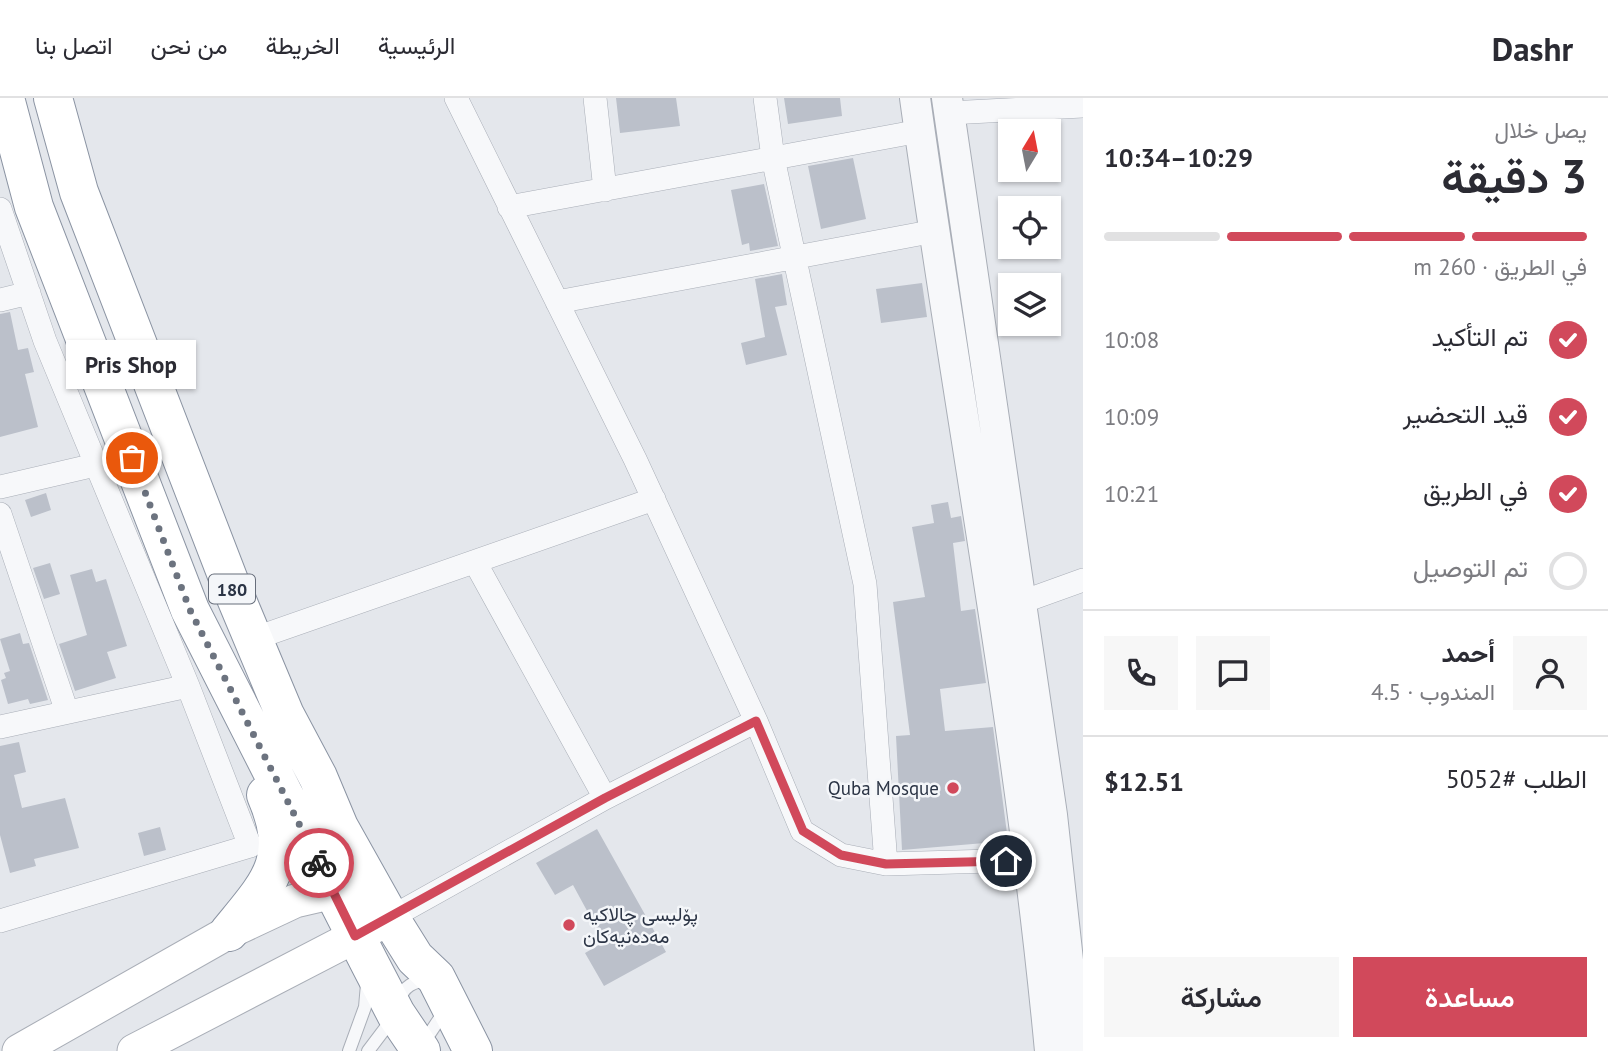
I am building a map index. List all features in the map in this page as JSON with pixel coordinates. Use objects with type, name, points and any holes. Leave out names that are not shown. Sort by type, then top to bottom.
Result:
[{"type":"highway","name":"180","points":[[5,98],[34,207],[190,610],[408,1039]]},
{"type":"highway","name":"180","points":[[53,98],[79,192],[285,715],[318,777],[338,827],[399,913],[415,958],[442,990],[473,1051]]},
{"type":"highway","points":[[209,647],[222,698],[274,813],[279,833],[278,856],[270,877],[229,932]]},
{"type":"main road","points":[[19,1051],[229,932],[295,901],[334,892],[399,913],[362,949],[134,1051]]},
{"type":"street","points":[[456,98],[654,499],[756,721],[803,831],[841,855],[886,864],[1029,860]]},
{"type":"street","points":[[594,98],[605,190]]},
{"type":"street","points":[[765,98],[773,158],[865,584],[886,864]]},
{"type":"street","points":[[915,98],[935,231],[968,350],[1021,602],[1073,917],[1078,1051]]},
{"type":"street","points":[[1050,1051],[1029,860],[993,598],[968,350],[948,106],[1083,106]]},
{"type":"street","points":[[509,207],[920,131]]},
{"type":"street","points":[[0,209],[95,466],[188,685],[250,846],[0,921]]},
{"type":"street","points":[[557,302],[935,231]]},
{"type":"street","points":[[0,300],[29,293]]},
{"type":"street","points":[[0,487],[95,466]]},
{"type":"street","points":[[253,639],[654,499]]},
{"type":"street","points":[[0,514],[67,712]]},
{"type":"street","points":[[475,562],[605,798]]},
{"type":"street","points":[[1021,602],[1083,580]]},
{"type":"street","points":[[0,727],[188,685]]},
{"type":"street","points":[[399,913],[605,798],[756,721]]},
{"type":"lane","points":[[349,1051],[365,1007],[362,949]]},
{"type":"lane","points":[[368,1051],[430,1033],[442,990],[411,983],[401,995],[408,1039]]},
{"type":"building","points":[[616,98],[676,98],[680,126],[620,133]]},
{"type":"building","points":[[784,98],[840,98],[842,116],[788,124]]},
{"type":"building","points":[[853,158],[866,219],[821,229],[808,166]]},
{"type":"building","points":[[764,184],[778,246],[750,251],[749,243],[742,245],[731,190]]},
{"type":"building","points":[[782,274],[787,305],[775,307],[787,355],[746,365],[741,343],[765,337],[755,279]]},
{"type":"building","points":[[922,283],[927,317],[881,323],[876,289]]},
{"type":"building","points":[[10,312],[18,350],[28,348],[34,372],[25,374],[38,427],[0,437],[0,314]]},
{"type":"building","points":[[46,493],[51,510],[31,517],[25,500]]},
{"type":"building","points":[[948,502],[951,518],[961,516],[965,541],[953,543],[961,611],[975,609],[986,683],[940,689],[945,731],[993,727],[1008,841],[902,850],[896,736],[910,735],[893,602],[925,597],[912,527],[934,523],[931,505]]},
{"type":"building","points":[[50,563],[60,594],[44,599],[33,568]]},
{"type":"building","points":[[92,569],[96,582],[106,579],[127,646],[107,652],[116,678],[75,691],[59,644],[87,635],[70,575]]},
{"type":"building","points":[[20,633],[23,644],[29,643],[48,700],[30,704],[28,699],[8,704],[1,680],[6,678],[4,673],[10,671],[0,639]]},
{"type":"building","points":[[19,742],[26,772],[14,775],[22,808],[65,798],[79,848],[34,859],[36,866],[10,873],[0,835],[0,746]]},
{"type":"building","points":[[160,827],[166,850],[144,856],[138,833]]},
{"type":"building","points":[[597,829],[666,952],[604,986],[585,953],[604,942],[573,885],[555,895],[536,863]]},
{"type":"way so far","points":[[132,458],[190,610],[319,863]]},
{"type":"place","name":"Pris Shop","points":[[132,458]]},
{"type":"place","name":"Quba Mosque","points":[[953,788]]},
{"type":"place","name":"پۆلیسی چالاکیە مەدەنیەکان","points":[[569,925]]},
{"type":"route","points":[[319,863],[355,936],[605,798],[756,721],[803,831],[841,855],[886,864],[1006,861]]}]
